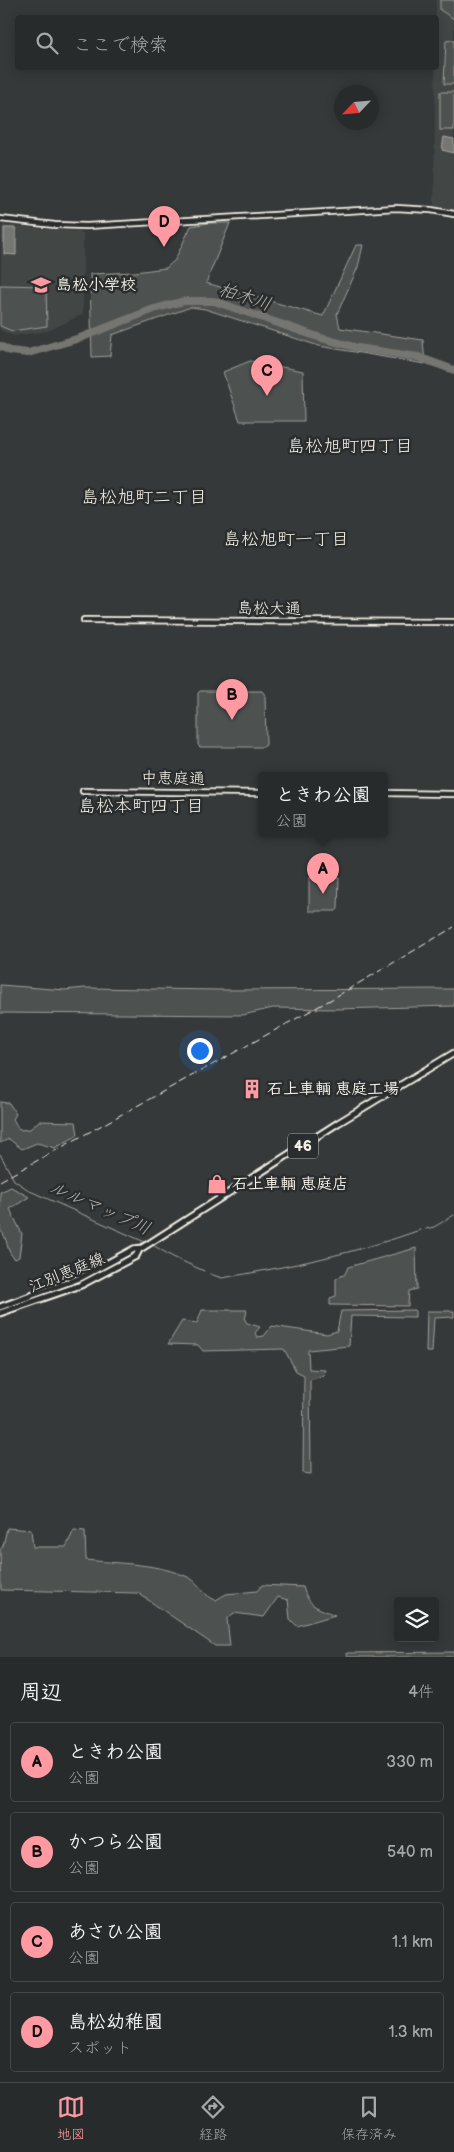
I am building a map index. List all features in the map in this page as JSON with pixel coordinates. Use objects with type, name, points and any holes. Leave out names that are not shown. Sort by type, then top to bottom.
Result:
[{"type":"main road","name":"江別恵庭線","points":[[0,1307],[80,1278],[134,1249],[140,1249],[154,1242],[338,1123],[454,1053]]},
{"type":"main road","name":"江別恵庭線","points":[[0,1313],[88,1281],[136,1256],[140,1249]]},
{"type":"street","points":[[0,219],[87,226],[396,208],[431,210],[454,214]]},
{"type":"street","name":"島松大通","points":[[84,620],[454,622]]},
{"type":"street","name":"中恵庭通","points":[[83,791],[258,793]]},
{"type":"street","points":[[388,793],[454,794]]},
{"type":"shaded area","points":[[436,0],[454,0],[454,211],[434,207],[435,70],[439,70],[439,15],[436,15]]},
{"type":"shaded area","points":[[440,0],[454,0],[454,19],[440,10]]},
{"type":"shaded area","points":[[454,40],[454,84],[444,84],[446,41]]},
{"type":"shaded area","points":[[440,92],[454,92],[454,130],[440,130]]},
{"type":"shaded area","points":[[444,137],[454,139],[454,153],[442,150]]},
{"type":"shaded area","points":[[208,223],[230,223],[206,283],[323,316],[356,245],[363,245],[358,267],[337,314],[340,328],[423,340],[425,364],[319,346],[205,309],[191,307],[112,335],[110,356],[92,357],[90,274],[135,272],[166,268],[175,260],[191,226]]},
{"type":"shaded area","name":"島松小学校","points":[[2,225],[80,232],[83,235],[83,314],[48,331],[13,336],[0,330]]},
{"type":"shaded area","points":[[4,228],[16,228],[16,255],[4,254]]},
{"type":"shaded area","points":[[0,285],[46,286],[47,326],[12,331],[0,326]]},
{"type":"shaded area","points":[[250,361],[303,371],[304,421],[240,421],[223,372]]},
{"type":"shaded area","points":[[200,691],[262,691],[265,695],[266,745],[263,747],[200,747],[198,745],[198,693]]},
{"type":"shaded area","points":[[311,877],[339,878],[338,909],[336,911],[309,911],[309,879]]},
{"type":"shaded area","points":[[0,985],[65,990],[85,988],[220,990],[454,989],[454,1006],[336,1009],[273,1008],[243,1015],[0,1013]]},
{"type":"shaded area","points":[[0,1102],[9,1103],[16,1114],[13,1119],[18,1128],[22,1130],[30,1129],[39,1121],[76,1122],[78,1135],[55,1148],[37,1143],[22,1149],[9,1139],[0,1143]]},
{"type":"shaded area","points":[[11,1187],[29,1197],[10,1209],[22,1234],[19,1257],[15,1259],[0,1230],[0,1192]]},
{"type":"shaded area","points":[[416,1248],[417,1289],[409,1291],[408,1306],[330,1305],[330,1298],[336,1296],[336,1279],[345,1274],[348,1267]]},
{"type":"shaded area","points":[[202,1310],[247,1310],[245,1320],[247,1323],[260,1327],[255,1333],[257,1337],[264,1336],[272,1326],[327,1334],[337,1331],[341,1311],[415,1310],[415,1317],[351,1316],[349,1346],[308,1350],[309,1369],[325,1370],[324,1375],[310,1380],[311,1474],[303,1473],[304,1375],[296,1371],[284,1349],[203,1351],[198,1345],[168,1344],[182,1321],[197,1323]]},
{"type":"shaded area","points":[[427,1311],[454,1311],[454,1317],[434,1318],[432,1352],[426,1352]]},
{"type":"shaded area","points":[[7,1528],[31,1530],[33,1547],[66,1547],[74,1530],[85,1531],[86,1560],[139,1565],[178,1573],[190,1578],[208,1596],[216,1600],[226,1594],[257,1591],[262,1585],[303,1587],[311,1603],[335,1615],[297,1626],[290,1619],[288,1600],[278,1597],[264,1617],[234,1613],[227,1619],[230,1646],[215,1646],[138,1593],[1,1590],[0,1550],[3,1546]]},
{"type":"shaded area","points":[[454,1652],[454,1657],[348,1657],[347,1653]]},
{"type":"waterway","name":"柏木川","points":[[0,346],[10,351],[28,353],[80,338],[154,309],[184,301],[214,301],[318,337],[358,348],[418,357],[454,370]]},
{"type":"waterway","name":"ルルマップ川","points":[[0,1154],[14,1180],[30,1191],[147,1243]]},
{"type":"waterway","name":"ルルマップ川","points":[[426,1229],[434,1227],[454,1215]]},
{"type":"waterway","name":"ルルマップ川","points":[[210,1274],[222,1278],[297,1264],[371,1246],[420,1230]]},
{"type":"waterway","name":"ルルマップ川","points":[[151,1244],[173,1257],[204,1271]]},
{"type":"railway","points":[[0,1181],[332,999],[454,927]]},
{"type":"place","name":"島松幼稚園","points":[[164,247]]},
{"type":"place","name":"島松小学校","points":[[41,285]]},
{"type":"place","name":"あさひ公園","points":[[267,396]]},
{"type":"place","name":"かつら公園","points":[[232,720]]},
{"type":"place","name":"ときわ公園","points":[[323,894]]},
{"type":"place","name":"石上車輌 恵庭工場","points":[[252,1089]]},
{"type":"place","name":"石上車輌 恵庭店","points":[[217,1184]]},
{"type":"district","name":"島松旭町四丁目","points":[[350,446]]},
{"type":"district","name":"島松旭町二丁目","points":[[144,497]]},
{"type":"district","name":"島松旭町一丁目","points":[[286,539]]},
{"type":"district","name":"島松本町四丁目","points":[[141,806]]}]
